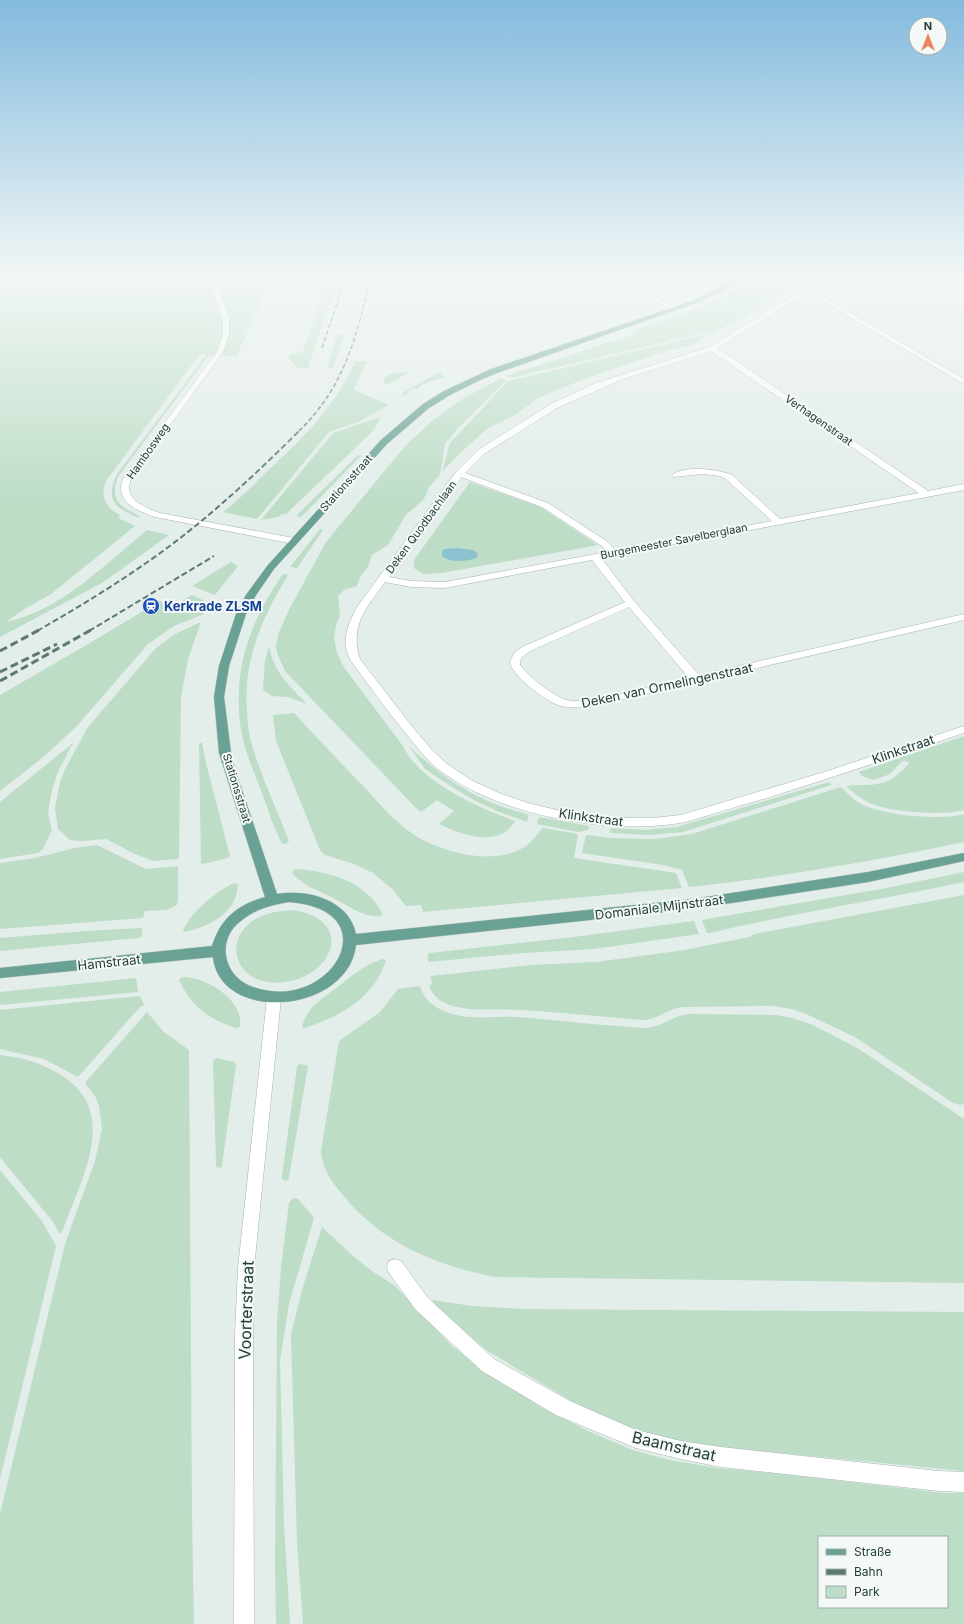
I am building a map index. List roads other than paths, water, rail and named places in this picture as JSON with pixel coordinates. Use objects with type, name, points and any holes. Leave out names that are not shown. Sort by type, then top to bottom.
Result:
[{"type":"main road","name":"Stationsstraat","points":[[273,900],[230,772],[223,735],[219,697],[224,666],[241,614],[262,578],[294,541],[384,442],[426,406],[447,393],[494,371],[556,350]]},
{"type":"main road","name":"Domaniale Mijnstraat","points":[[351,940],[693,904],[868,877],[964,857]]},
{"type":"main road","points":[[305,898],[326,905],[342,917],[348,928],[351,940],[349,954],[341,968],[329,981],[312,990],[294,996],[274,998],[258,996],[244,991],[232,984],[224,974],[219,963],[218,951],[221,937],[229,925],[241,914],[256,905],[273,900],[305,898]]},
{"type":"main road","name":"Hamstraat","points":[[0,973],[218,951]]},
{"type":"street","name":"Hambosweg","points":[[221,350],[127,479],[124,488],[125,494],[138,507],[158,515],[294,541]]},
{"type":"street","name":"Deken Quodbachlaan","points":[[383,579],[458,474],[481,452],[503,437],[569,399],[620,377],[706,350]]},
{"type":"street","name":"Verhagenstraat","points":[[715,350],[925,493]]},
{"type":"street","points":[[909,350],[964,382]]},
{"type":"street","points":[[676,475],[705,470],[724,474],[777,521]]},
{"type":"street","name":"Deken Quodbachlaan","points":[[458,474],[545,505],[605,544],[612,552]]},
{"type":"street","name":"Burgemeester Savelberglaan","points":[[383,579],[411,584],[445,585],[964,486]]},
{"type":"street","points":[[594,556],[631,603],[697,680]]},
{"type":"street","name":"Klinkstraat","points":[[383,579],[362,607],[350,628],[349,638],[355,659],[398,717],[435,759],[458,777],[504,800],[518,804],[596,820],[658,823],[825,776],[964,729]]},
{"type":"street","name":"Deken van Ormelingenstraat","points":[[631,603],[526,649],[517,656],[515,660],[516,666],[520,672],[555,699],[572,705],[589,704],[964,617]]},
{"type":"street","name":"Voorterstraat","points":[[244,1624],[244,1335],[246,1268],[274,998]]},
{"type":"street","name":"Baamstraat","points":[[395,1267],[422,1304],[488,1365],[563,1408],[636,1439],[680,1450],[721,1457],[939,1482],[964,1482]]},
{"type":"water","points":[[457,548],[473,550],[477,553],[478,557],[469,560],[454,561],[442,556],[444,549]]},
{"type":"railway","points":[[299,431],[328,395],[339,377],[351,350]]},
{"type":"railway","points":[[37,631],[86,602],[163,551],[234,493],[299,431]]},
{"type":"railway","points":[[89,631],[214,556]]},
{"type":"railway","points":[[0,651],[39,630]]},
{"type":"railway","points":[[0,681],[91,630]]},
{"type":"railway","points":[[0,672],[57,644]]},
{"type":"place","name":"Kerkrade ZLSM","points":[[151,606]]}]
